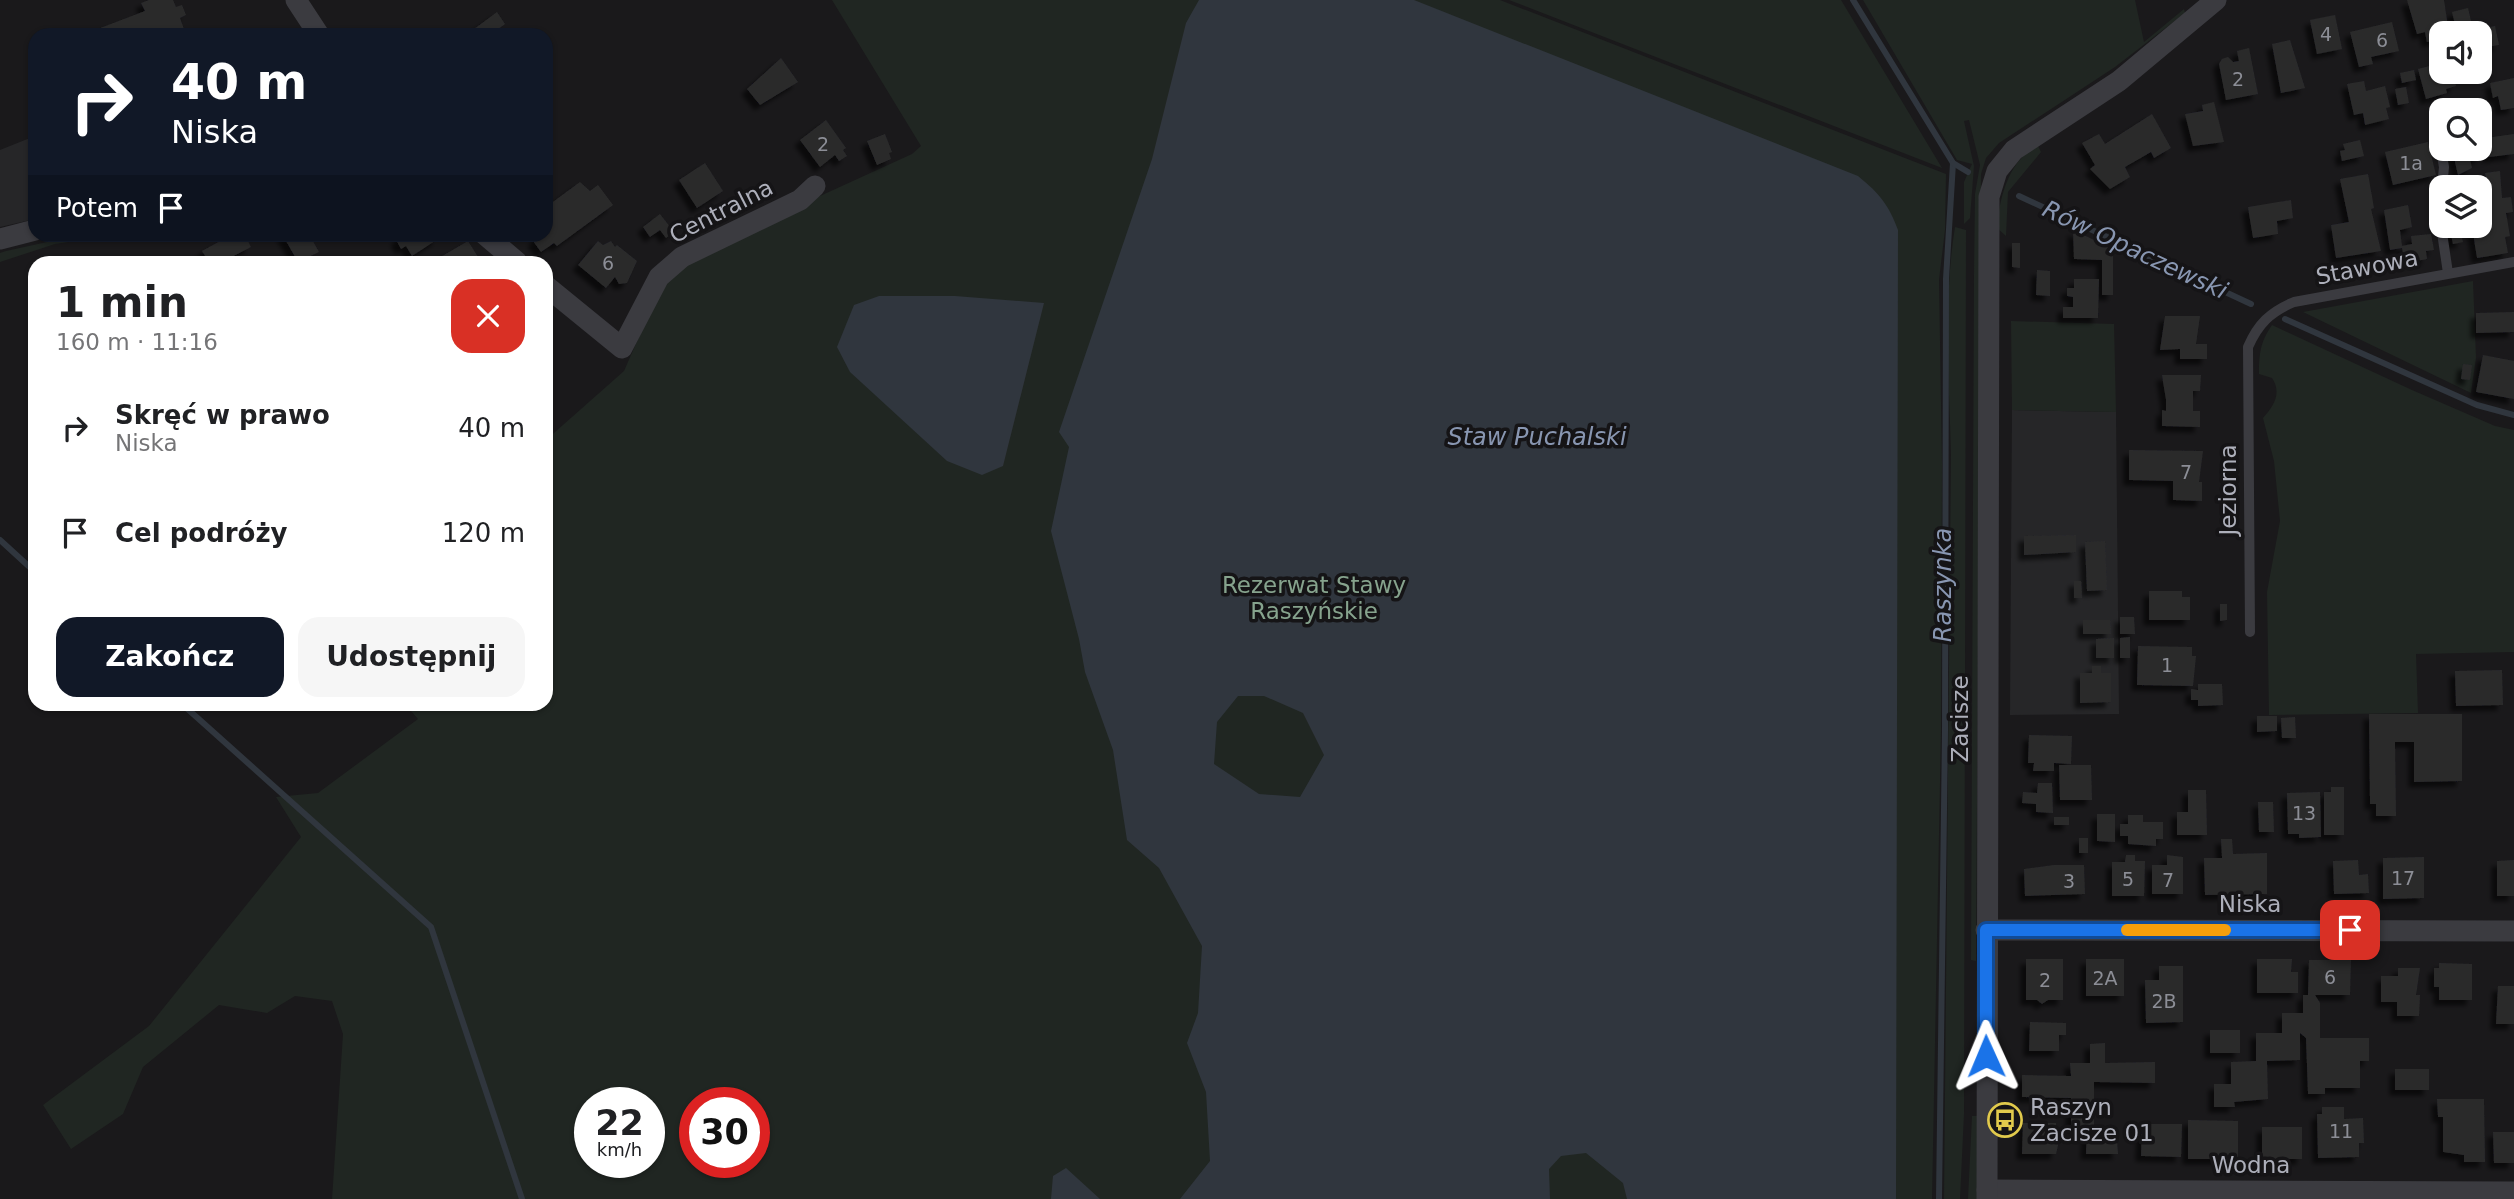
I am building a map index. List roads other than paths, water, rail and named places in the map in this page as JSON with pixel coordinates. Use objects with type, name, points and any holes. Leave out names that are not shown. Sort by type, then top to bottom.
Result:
[{"type":"street","points":[[296,0],[314,28]]},
{"type":"street","name":"Zacisze","points":[[1987,1195],[1987,218],[1994,179],[2006,158],[2033,136],[2119,81],[2216,0]]},
{"type":"street","name":"Centralna","points":[[553,292],[622,348],[659,277],[681,257],[800,200],[815,186]]},
{"type":"street","points":[[0,239],[28,232]]},
{"type":"street","points":[[493,242],[510,256]]},
{"type":"street","name":"Niska","points":[[1986,930],[2514,930]]},
{"type":"street","name":"Wodna","points":[[1987,1195],[2514,1192]]},
{"type":"lane","points":[[2443,238],[2448,273]]},
{"type":"lane","name":"Stawowa","points":[[2248,347],[2255,329],[2273,310],[2294,302],[2514,262]]},
{"type":"lane","name":"Jeziorna","points":[[2248,347],[2250,632]]},
{"type":"water","name":"Staw Puchalski","points":[[1199,0],[1414,0],[1858,176],[1887,206],[1898,230],[1896,1199],[1627,1199],[1623,1183],[1586,1153],[1561,1156],[1549,1169],[1550,1199],[1180,1199],[1210,1161],[1206,1092],[1187,1043],[1198,1013],[1202,946],[1159,868],[1127,840],[1113,750],[1085,672],[1051,531],[1069,447],[1059,432],[1152,159],[1186,23]],"holes":[[[1238,696],[1264,696],[1303,713],[1324,755],[1300,797],[1259,794],[1214,764],[1217,722]]]},
{"type":"water","points":[[879,296],[955,296],[1044,303],[1003,466],[982,475],[947,461],[850,372],[837,347],[854,305]]},
{"type":"water","points":[[1066,1168],[1100,1199],[1051,1199],[1053,1176]]},
{"type":"waterway","name":"Raszynka","points":[[1853,0],[1953,163],[1946,279],[1945,732],[1939,1199]]},
{"type":"waterway","name":"Rów Opaczewski","points":[[1953,163],[1968,172]]},
{"type":"waterway","name":"Rów Opaczewski","points":[[2019,196],[2251,304]]},
{"type":"waterway","name":"Rów Opaczewski","points":[[2285,319],[2477,405],[2514,415]]},
{"type":"waterway","points":[[0,540],[28,566]]},
{"type":"waterway","points":[[190,711],[431,927],[522,1199]]},
{"type":"place","name":"Raszyn Zacisze 01","points":[[2005,1120]]},
{"type":"park label","name":"Rezerwat Stawy Raszyńskie","points":[[1314,598]]}]
